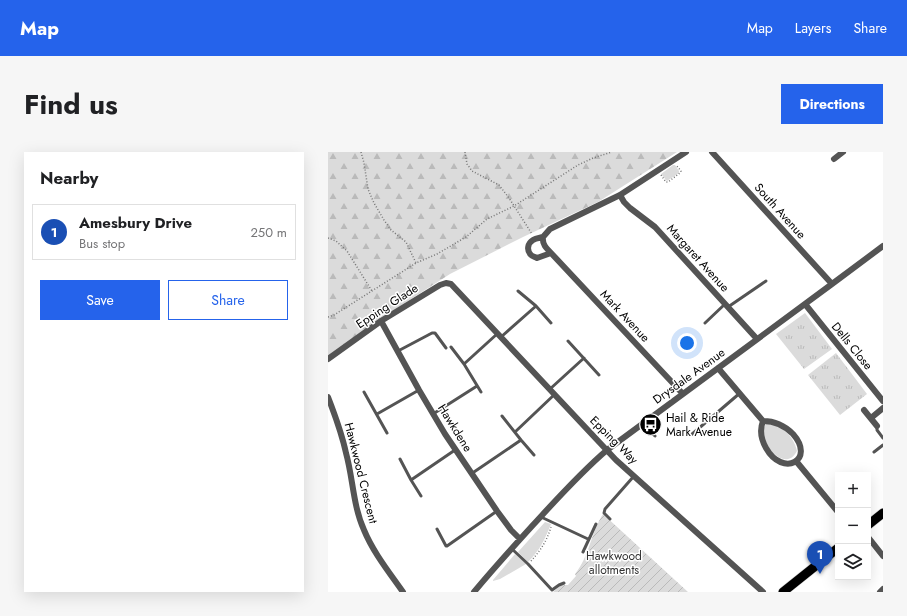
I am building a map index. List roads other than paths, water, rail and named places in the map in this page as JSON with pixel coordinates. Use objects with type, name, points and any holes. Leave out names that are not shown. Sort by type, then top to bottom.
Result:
[{"type":"main road","points":[[871,523],[883,513]]},
{"type":"main road","points":[[783,592],[835,550]]},
{"type":"street","points":[[551,253],[537,258],[531,255],[528,248],[529,244],[535,239],[543,237],[550,228],[620,196],[686,152]]},
{"type":"street","name":"South Avenue","points":[[712,152],[832,284]]},
{"type":"street","points":[[834,159],[842,152]]},
{"type":"street","name":"Margaret Avenue","points":[[620,196],[630,208],[655,227],[757,339]]},
{"type":"street","name":"Mark Avenue","points":[[543,237],[542,241],[551,253],[683,394]]},
{"type":"street","name":"Drysdale Avenue","points":[[474,592],[571,483],[607,450],[883,246]]},
{"type":"street","name":"Epping Glade","points":[[328,359],[381,321],[440,285],[446,283],[451,284],[459,292]]},
{"type":"street","name":"Epping Way","points":[[459,292],[607,450],[763,592]]},
{"type":"street","name":"Dells Close","points":[[805,304],[883,401]]},
{"type":"street","name":"Hawkdene","points":[[381,321],[432,414],[497,511],[511,530],[520,539]]},
{"type":"street","points":[[718,368],[763,422]]},
{"type":"street","name":"Hawkwood Crescent","points":[[328,398],[346,453],[357,510],[363,529],[371,546],[403,592]]},
{"type":"street","points":[[871,418],[883,408]]},
{"type":"street","points":[[864,410],[877,426]]},
{"type":"street","points":[[763,422],[772,422],[785,427],[795,437],[800,449],[799,458],[796,461],[792,464],[778,462],[769,453],[762,442],[761,426],[763,422]]},
{"type":"street","points":[[796,461],[835,508]]},
{"type":"street","points":[[871,541],[883,556]]},
{"type":"street","points":[[880,592],[883,589]]},
{"type":"lane","points":[[705,323],[727,305],[766,281]]},
{"type":"lane","points":[[518,291],[536,306],[551,323]]},
{"type":"lane","points":[[464,364],[536,306]]},
{"type":"lane","points":[[398,351],[432,333],[435,333],[446,348]]},
{"type":"lane","points":[[568,340],[599,375]]},
{"type":"lane","points":[[451,347],[464,364],[481,392]]},
{"type":"lane","points":[[515,432],[584,358]]},
{"type":"lane","points":[[432,414],[477,386]]},
{"type":"lane","points":[[377,414],[419,390]]},
{"type":"lane","points":[[364,392],[387,433]]},
{"type":"lane","points":[[691,435],[740,394]]},
{"type":"lane","points":[[502,416],[534,455]]},
{"type":"lane","points":[[642,424],[655,436]]},
{"type":"lane","points":[[877,426],[877,430],[883,438]]},
{"type":"lane","points":[[471,474],[521,440]]},
{"type":"lane","points":[[874,452],[883,445]]},
{"type":"lane","points":[[411,480],[455,450]]},
{"type":"lane","points":[[400,459],[421,496]]},
{"type":"lane","points":[[610,519],[604,513],[605,509],[634,476]]},
{"type":"lane","points":[[437,529],[447,546],[497,511]]},
{"type":"lane","points":[[540,517],[588,539]]},
{"type":"lane","points":[[583,552],[596,524]]},
{"type":"lane","points":[[512,548],[552,590],[564,583]]},
{"type":"place","name":"Hail & Ride Mark Avenue","points":[[650,425]]},
{"type":"place","name":"Amesbury Drive","points":[[820,574]]},
{"type":"park label","name":"Hawkwood allotments","points":[[614,563]]}]
